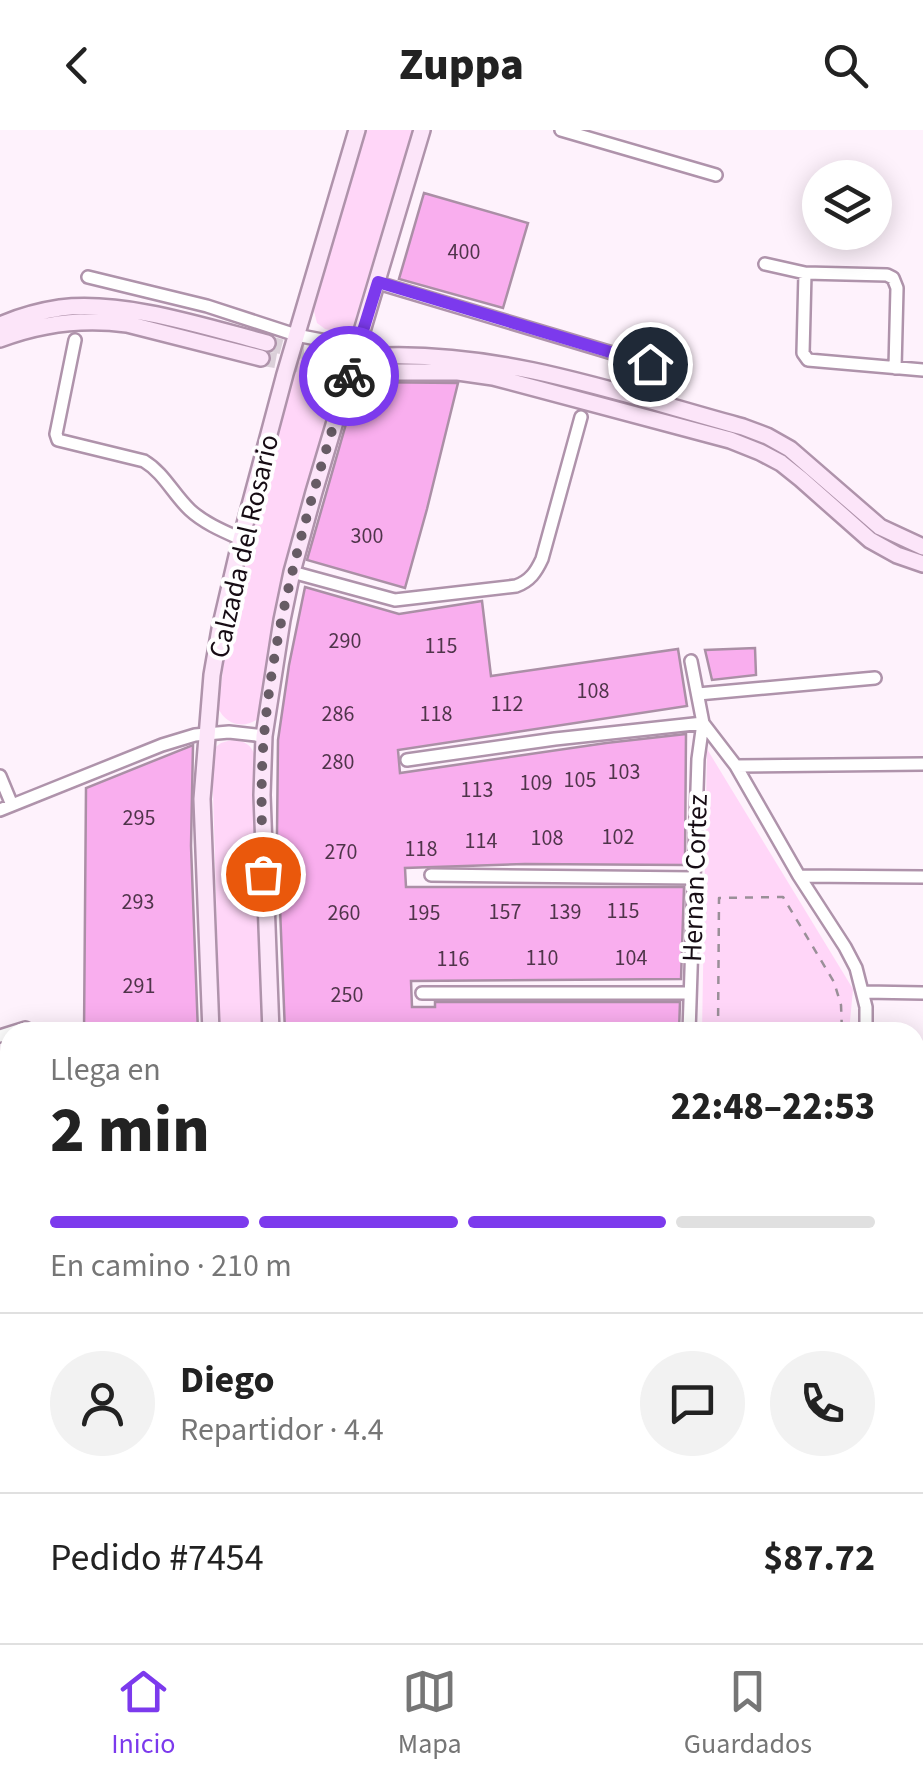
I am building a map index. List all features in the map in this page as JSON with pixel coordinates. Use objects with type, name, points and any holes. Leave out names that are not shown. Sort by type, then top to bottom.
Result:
[{"type":"street","name":"Calzada del Rosario","points":[[211,1022],[202,799],[212,676],[240,539],[357,130]]},
{"type":"street","name":"Calzada del Rosario","points":[[271,1022],[262,840],[264,736],[282,620],[292,572],[422,130]]},
{"type":"street","points":[[561,130],[716,175]]},
{"type":"street","points":[[765,264],[805,273],[893,278],[897,288],[895,368]]},
{"type":"street","points":[[805,273],[805,357],[812,362],[923,370]]},
{"type":"street","points":[[88,277],[207,306],[296,335],[358,347]]},
{"type":"street","points":[[378,282],[650,364]]},
{"type":"street","points":[[0,324],[59,308],[108,308],[181,321],[264,351],[106,321],[61,322],[0,339]]},
{"type":"street","points":[[75,340],[57,438],[144,461],[154,467],[187,508],[240,539]]},
{"type":"street","points":[[923,548],[880,527],[790,449],[742,427],[486,361],[416,354],[382,364],[493,376],[730,440],[781,463],[870,540],[923,564]]},
{"type":"street","points":[[292,572],[395,600],[525,582],[542,559],[581,417]]},
{"type":"street","points":[[691,661],[703,723],[736,766],[845,947],[864,992],[866,1022]]},
{"type":"street","points":[[698,694],[874,678]]},
{"type":"street","points":[[407,760],[703,723]]},
{"type":"street","name":"Hernan Cortez","points":[[689,1022],[698,759],[703,723]]},
{"type":"street","points":[[0,776],[6,808],[162,746],[208,732],[264,736]]},
{"type":"street","points":[[736,766],[923,764]]},
{"type":"street","points":[[430,875],[694,878]]},
{"type":"street","points":[[799,876],[923,877]]},
{"type":"street","points":[[864,992],[923,992]]},
{"type":"street","points":[[422,993],[689,993]]},
{"type":"path","points":[[718,1022],[719,898],[783,898],[834,982],[841,1022]]},
{"type":"shaded area","points":[[364,130],[412,130],[353,326],[344,333],[325,329],[317,323],[314,311]]},
{"type":"shaded area","points":[[318,350],[336,360],[340,380],[277,607],[262,715],[250,723],[232,723],[218,708],[233,594],[299,357]]},
{"type":"shaded area","points":[[242,742],[254,752],[257,763],[264,1022],[220,1022],[212,757],[213,749],[221,743]]},
{"type":"shaded area","points":[[707,749],[853,989],[850,1022],[702,1022]]},
{"type":"building","points":[[424,193],[528,223],[503,308],[399,279]]},
{"type":"building","points":[[358,382],[458,383],[405,588],[307,560]]},
{"type":"building","points":[[305,587],[399,614],[482,601],[491,676],[678,649],[687,706],[398,750],[400,773],[686,734],[685,865],[405,868],[406,887],[684,887],[681,979],[411,981],[412,1007],[435,1007],[435,1002],[680,1002],[679,1022],[285,1022],[277,834],[278,740]]},
{"type":"building","points":[[755,648],[756,675],[712,680],[705,650]]},
{"type":"building","points":[[193,745],[191,846],[198,1022],[84,1022],[86,788]]},
{"type":"tunnel","points":[[267,343],[298,351],[383,356]]},
{"type":"tunnel","points":[[261,358],[321,369],[381,372]]},
{"type":"way so far","points":[[263,874],[264,736],[282,620],[292,572],[349,376]]},
{"type":"route","points":[[349,376],[378,282],[650,364]]}]
